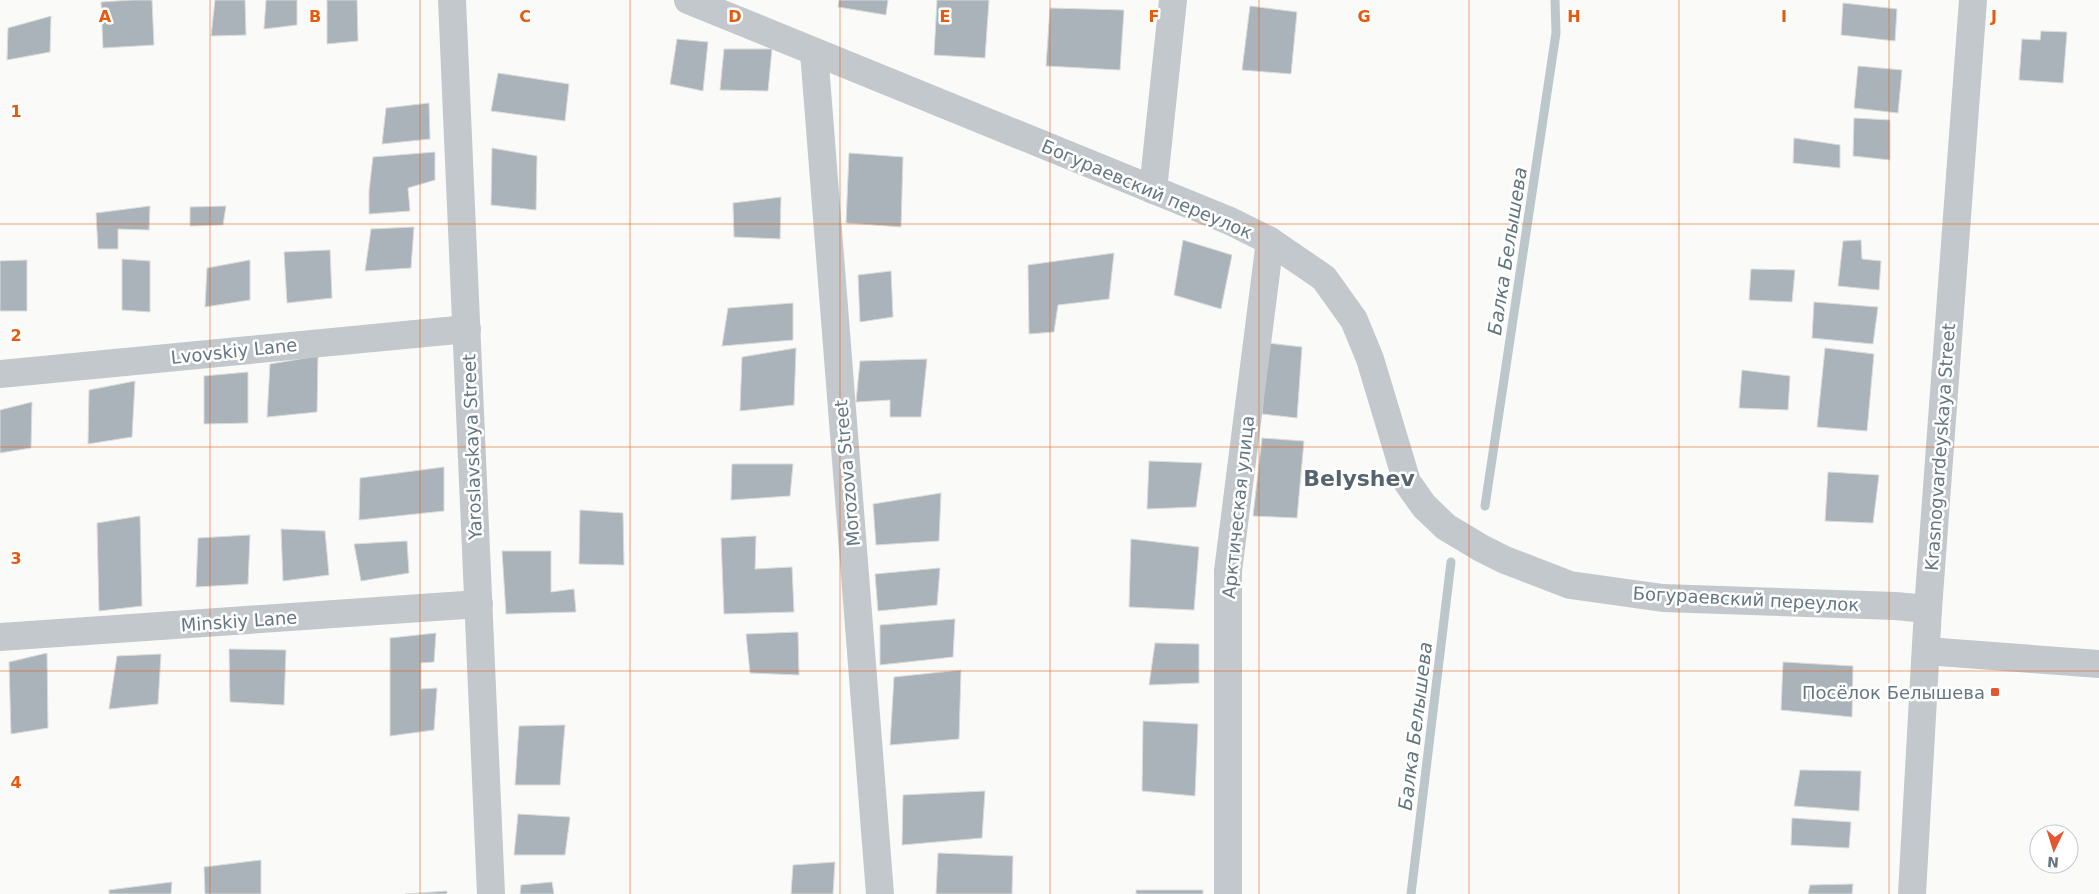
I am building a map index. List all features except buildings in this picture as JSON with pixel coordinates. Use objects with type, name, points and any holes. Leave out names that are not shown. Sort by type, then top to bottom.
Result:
[{"type":"street","name":"Yaroslavskaya Street","points":[[452,0],[491,894]]},
{"type":"street","name":"Богураевский переулок","points":[[688,0],[1230,221],[1270,241],[1324,278],[1354,320],[1370,360],[1407,482],[1424,506],[1446,527],[1481,548],[1570,585],[1654,597],[1928,609]]},
{"type":"street","points":[[1153,190],[1172,0]]},
{"type":"street","name":"Krasnogvardeyskaya Street","points":[[1912,894],[1928,609],[1973,0]]},
{"type":"street","name":"Morozova Street","points":[[814,52],[880,894]]},
{"type":"street","name":"Арктическая улица","points":[[1228,894],[1228,571],[1270,241]]},
{"type":"street","name":"Lvovskiy Lane","points":[[0,374],[467,328]]},
{"type":"street","name":"Minskiy Lane","points":[[0,637],[479,604]]},
{"type":"street","points":[[1926,650],[2099,664]]},
{"type":"waterway","name":"Балка Белышева","points":[[1485,506],[1556,33],[1555,0]]},
{"type":"waterway","name":"Балка Белышева","points":[[1411,894],[1451,562]]},
{"type":"place","name":"Посёлок Белышева","points":[[1995,692]]},
{"type":"district","name":"Belyshev","points":[[1359,478]]}]
